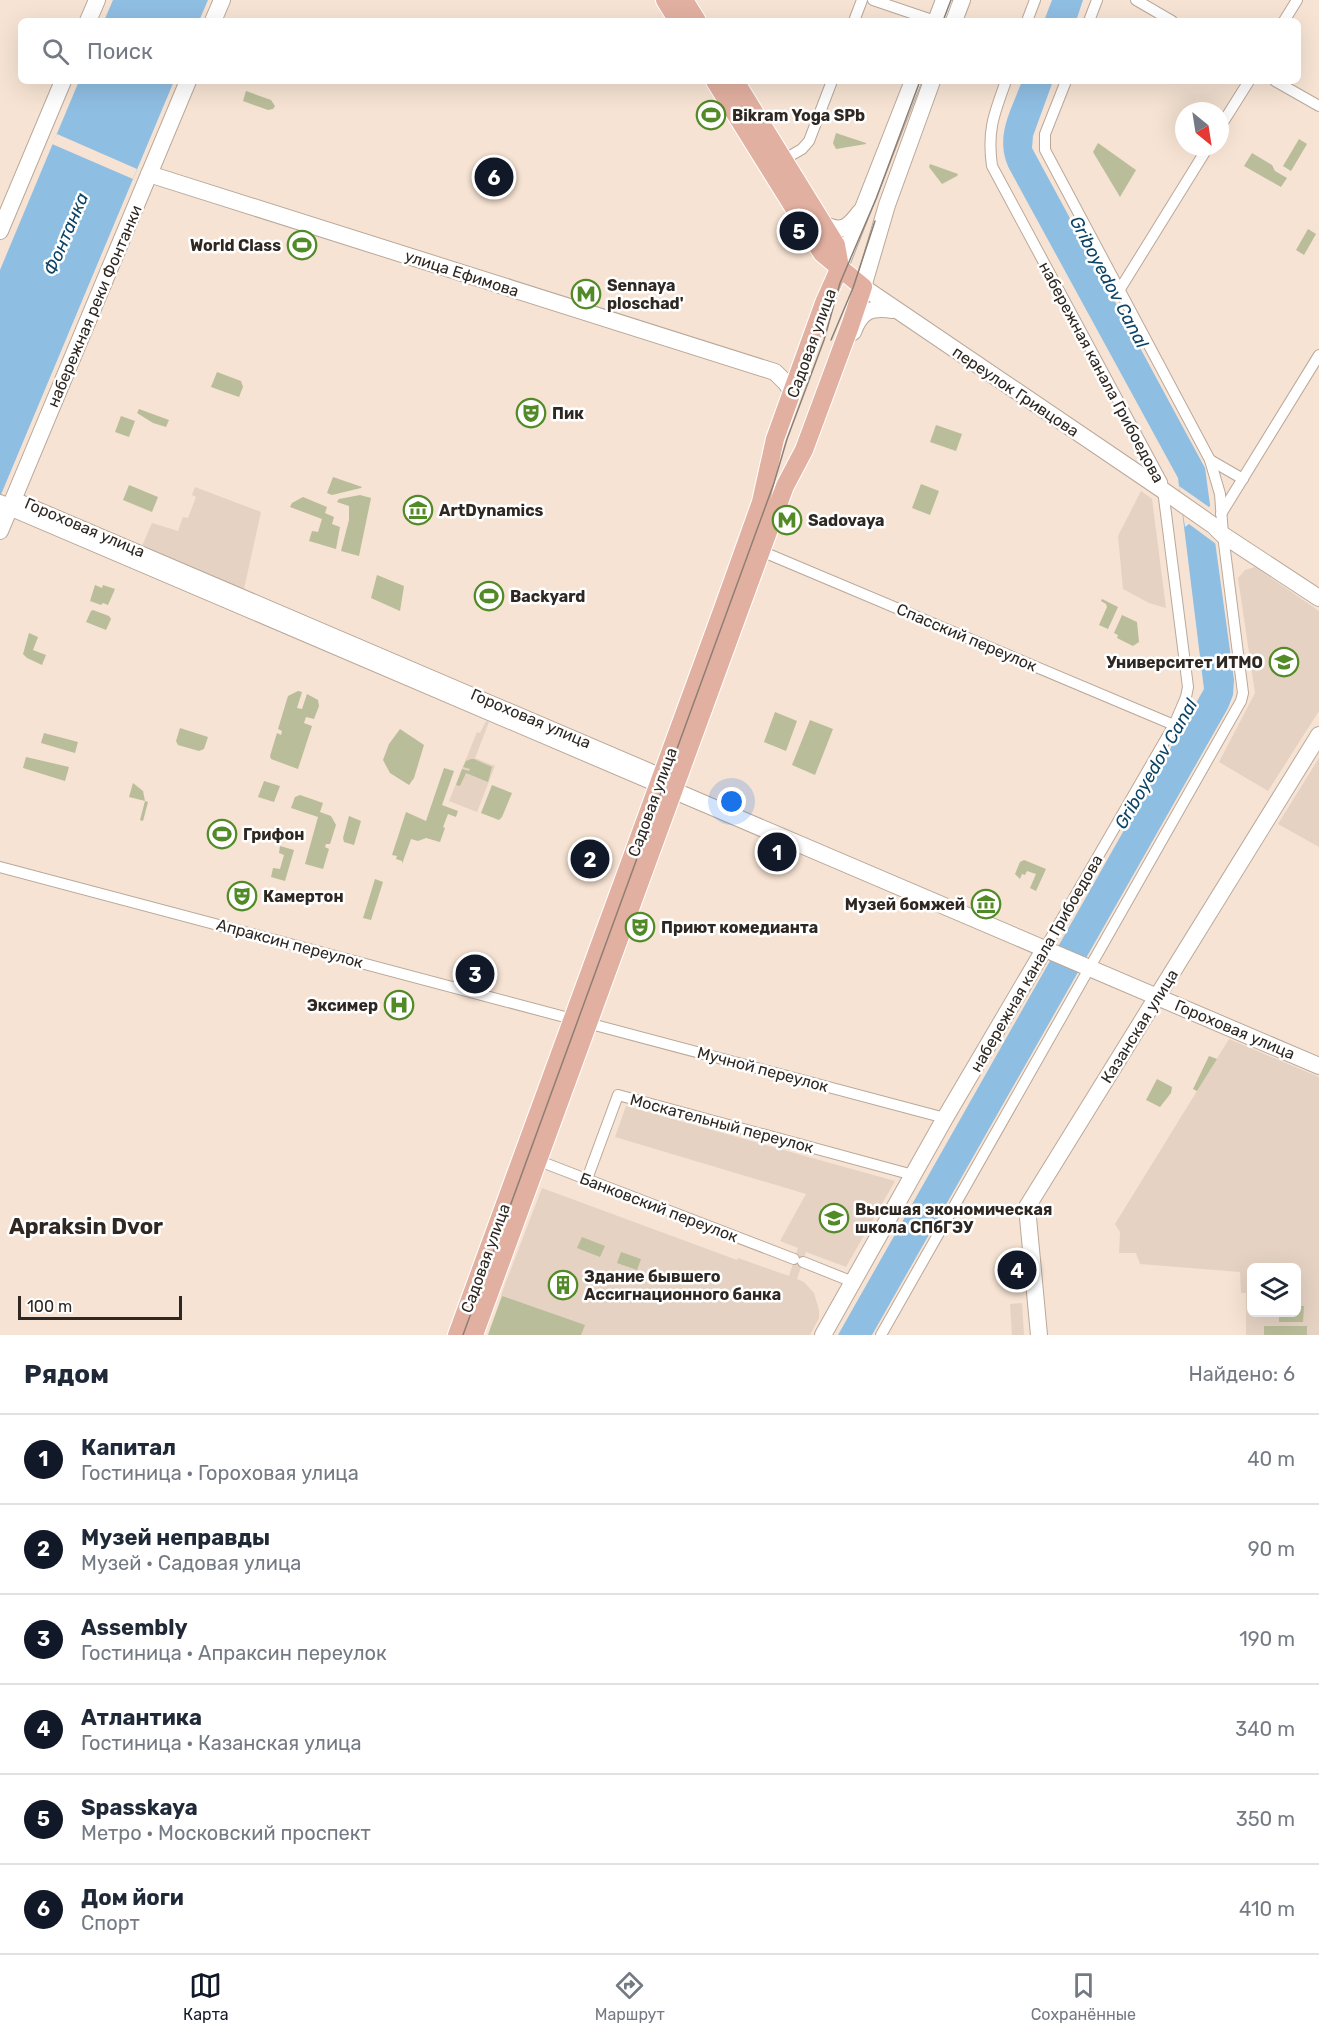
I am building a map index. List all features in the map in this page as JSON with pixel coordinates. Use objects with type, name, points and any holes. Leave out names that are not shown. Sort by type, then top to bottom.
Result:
[{"type":"main road","points":[[665,0],[676,18]]},
{"type":"main road","points":[[684,0],[696,18]]},
{"type":"main road","points":[[717,84],[822,253],[851,277]]},
{"type":"main road","points":[[737,84],[836,245],[851,277]]},
{"type":"main road","name":"Садовая улица","points":[[457,1335],[530,1157],[667,783],[785,486],[804,450],[841,351],[850,326],[851,277]]},
{"type":"main road","name":"Садовая улица","points":[[667,783],[757,512],[775,439],[824,303],[851,277]]},
{"type":"main road","name":"Садовая улица","points":[[474,1335],[530,1157]]},
{"type":"street","points":[[89,18],[97,0]]},
{"type":"street","points":[[214,18],[222,0]]},
{"type":"street","points":[[855,18],[862,0]]},
{"type":"street","points":[[873,0],[927,18]]},
{"type":"street","points":[[937,18],[944,0]]},
{"type":"street","points":[[955,18],[962,0]]},
{"type":"street","points":[[1028,18],[1035,0]]},
{"type":"street","points":[[1090,18],[1097,0]]},
{"type":"street","points":[[1136,0],[1167,18]]},
{"type":"street","points":[[1286,18],[1297,0]]},
{"type":"street","points":[[0,231],[62,84]]},
{"type":"street","name":"набережная реки Фонтанки","points":[[0,531],[5,498],[187,84]]},
{"type":"street","points":[[783,160],[809,141],[831,84]]},
{"type":"street","points":[[851,277],[866,204],[912,84]]},
{"type":"street","name":"Садовая улица","points":[[851,277],[887,205],[931,84]]},
{"type":"street","name":"набережная канала Грибоедова","points":[[823,1335],[945,1118],[1052,948],[1174,725],[1188,687],[1162,482],[992,166],[989,144],[992,121],[1005,84]]},
{"type":"street","points":[[880,1335],[1088,963],[1241,701],[1243,693],[1219,525],[1217,478],[1210,460],[1120,288],[1045,150],[1045,134],[1065,84]]},
{"type":"street","points":[[1229,113],[1247,84]]},
{"type":"street","points":[[1280,84],[1319,106]]},
{"type":"street","points":[[1120,288],[1202,156]]},
{"type":"street","name":"улица Ефимова","points":[[149,174],[775,372]]},
{"type":"street","points":[[823,224],[836,230],[847,226],[866,204]]},
{"type":"street","name":"переулок Гривцова","points":[[851,277],[893,309],[1182,504],[1219,525]]},
{"type":"street","points":[[841,351],[850,341],[857,320],[865,312],[876,308],[893,309]]},
{"type":"street","points":[[1219,525],[1243,479],[1319,355]]},
{"type":"street","points":[[775,372],[793,368],[804,360]]},
{"type":"street","points":[[775,372],[786,382],[792,392]]},
{"type":"street","points":[[1210,460],[1243,479]]},
{"type":"street","name":"Гороховая улица","points":[[5,498],[1088,963],[1319,1066]]},
{"type":"street","points":[[1219,525],[1319,598]]},
{"type":"street","name":"Спасский переулок","points":[[760,551],[1174,725]]},
{"type":"street","name":"Казанская улица","points":[[1039,1335],[1027,1207],[1319,735]]},
{"type":"street","name":"Апраксин переулок","points":[[0,867],[580,1020]]},
{"type":"street","name":"Гороховая улица","points":[[1159,994],[1319,1059]]},
{"type":"street","name":"Мучной переулок","points":[[580,1020],[945,1118]]},
{"type":"street","name":"Москательный переулок","points":[[587,1179],[618,1095],[912,1175]]},
{"type":"street","name":"Банковский переулок","points":[[530,1157],[853,1282]]},
{"type":"shaded area","points":[[195,487],[261,512],[244,589],[142,546],[152,523],[178,531],[183,517],[188,518],[196,497],[192,495]]},
{"type":"shaded area","points":[[1141,491],[1152,499],[1166,608],[1149,603],[1123,589],[1118,536]]},
{"type":"shaded area","name":"Университет ИТМО","points":[[1255,567],[1319,611],[1319,711],[1268,791],[1219,762],[1255,693],[1238,578],[1245,570]]},
{"type":"shaded area","points":[[486,721],[489,722],[475,758],[495,766],[477,812],[449,801],[477,732],[480,733]]},
{"type":"shaded area","points":[[1319,758],[1319,847],[1278,824]]},
{"type":"shaded area","points":[[1229,1039],[1319,1077],[1319,1335],[1246,1335],[1246,1293],[1241,1293],[1240,1272],[1140,1264],[1136,1253],[1119,1253],[1120,1232],[1115,1224]]},
{"type":"shaded area","points":[[626,1106],[895,1181],[846,1267],[806,1252],[797,1279],[804,1282],[814,1293],[819,1310],[819,1318],[810,1335],[488,1335],[542,1188],[737,1260],[738,1258],[789,1276],[798,1248],[780,1241],[806,1194],[615,1137]]},
{"type":"shaded area","points":[[1022,1303],[1024,1335],[1012,1335],[1010,1304]]},
{"type":"green space","points":[[246,91],[271,100],[275,106],[268,110],[243,101]]},
{"type":"green space","points":[[836,133],[866,144],[836,149],[833,143]]},
{"type":"green space","points":[[1299,139],[1307,144],[1291,171],[1283,166]]},
{"type":"green space","points":[[1098,143],[1136,170],[1120,197],[1093,152]]},
{"type":"green space","points":[[1252,153],[1272,165],[1275,171],[1287,178],[1281,187],[1244,166]]},
{"type":"green space","points":[[930,164],[958,174],[942,184],[929,167]]},
{"type":"green space","points":[[1308,229],[1316,234],[1304,255],[1296,250]]},
{"type":"green space","points":[[217,372],[241,381],[243,387],[239,397],[211,387]]},
{"type":"green space","points":[[139,409],[169,420],[166,427],[153,423],[137,413]]},
{"type":"green space","points":[[121,416],[135,421],[129,437],[115,432]]},
{"type":"green space","points":[[936,425],[962,434],[956,451],[930,442]]},
{"type":"green space","points":[[333,477],[362,487],[332,495],[327,493]]},
{"type":"green space","points":[[921,484],[939,491],[930,515],[912,508]]},
{"type":"green space","points":[[129,485],[158,497],[152,512],[123,500]]},
{"type":"green space","points":[[360,495],[371,498],[359,556],[341,551],[349,520],[349,506],[337,502],[339,499]]},
{"type":"green space","points":[[303,497],[327,507],[325,513],[334,517],[332,524],[340,527],[336,549],[309,541],[312,531],[318,532],[322,519],[290,507],[292,503]]},
{"type":"green space","points":[[377,575],[404,586],[400,611],[371,598]]},
{"type":"green space","points":[[95,585],[115,589],[108,605],[90,601]]},
{"type":"green space","points":[[1102,599],[1118,607],[1108,629],[1099,625],[1107,607],[1101,601]]},
{"type":"green space","points":[[93,610],[111,619],[106,630],[86,622]]},
{"type":"green space","points":[[1122,615],[1137,622],[1139,642],[1133,646],[1117,638],[1118,635],[1114,633]]},
{"type":"green space","points":[[29,633],[38,637],[33,650],[46,655],[42,665],[23,654]]},
{"type":"green space","points":[[298,691],[302,692],[297,708],[302,709],[307,694],[318,700],[319,706],[314,719],[306,717],[304,723],[312,726],[298,769],[271,759],[270,756],[277,733],[281,735],[282,731],[278,729],[288,696]]},
{"type":"green space","points":[[775,712],[797,721],[786,751],[764,742]]},
{"type":"green space","points":[[810,720],[833,729],[815,775],[792,765]]},
{"type":"green space","points":[[180,728],[208,737],[204,749],[199,751],[178,745],[176,741]]},
{"type":"green space","points":[[400,729],[424,745],[414,778],[409,785],[390,773],[383,760],[389,744]]},
{"type":"green space","points":[[44,733],[78,742],[75,753],[41,743]]},
{"type":"green space","points":[[26,757],[69,767],[65,781],[23,768]]},
{"type":"green space","points":[[471,759],[492,767],[488,782],[466,773],[460,786],[456,785],[462,769],[469,771],[470,769],[463,767],[466,761]]},
{"type":"green space","points":[[444,768],[454,771],[442,805],[458,811],[456,817],[448,814],[440,842],[426,838],[418,841],[411,839],[402,864],[402,861],[396,859],[397,856],[392,855],[406,812],[426,821]]},
{"type":"green space","points":[[264,781],[280,786],[274,802],[258,797]]},
{"type":"green space","points":[[133,783],[143,791],[145,801],[129,797]]},
{"type":"green space","points":[[492,785],[512,793],[499,820],[481,813]]},
{"type":"green space","points":[[300,795],[323,803],[320,812],[331,816],[336,825],[330,844],[326,844],[325,847],[329,849],[323,869],[305,864],[318,817],[291,808],[295,797]]},
{"type":"green space","points":[[145,801],[148,802],[143,821],[140,820]]},
{"type":"green space","points":[[349,816],[361,821],[354,845],[344,842],[343,838]]},
{"type":"green space","points":[[280,846],[294,850],[285,881],[271,877],[273,868],[280,869],[284,855],[279,853]]},
{"type":"green space","points":[[1024,860],[1046,869],[1036,891],[1030,888],[1036,874],[1027,871],[1020,879],[1015,874],[1020,862]]},
{"type":"green space","points":[[375,879],[383,882],[371,920],[363,918]]},
{"type":"green space","points":[[1209,1056],[1217,1059],[1197,1091],[1193,1089]]},
{"type":"green space","points":[[1157,1079],[1172,1087],[1171,1093],[1160,1107],[1146,1100]]},
{"type":"green space","points":[[582,1237],[605,1246],[600,1257],[577,1248]]},
{"type":"green space","points":[[621,1252],[641,1259],[637,1270],[617,1263]]},
{"type":"green space","points":[[502,1296],[585,1325],[581,1335],[488,1335]]},
{"type":"green space","points":[[1301,1306],[1304,1306],[1303,1322],[1279,1322],[1279,1317],[1301,1317]]},
{"type":"green space","points":[[1264,1326],[1307,1326],[1307,1335],[1264,1335]]},
{"type":"water","points":[[113,0],[208,0],[200,18],[105,18]]},
{"type":"water","points":[[1052,0],[1083,0],[1077,18],[1045,18]]},
{"type":"water","name":"Фонтанка","points":[[78,84],[173,84],[0,497],[0,270]]},
{"type":"water","name":"Griboyedov Canal","points":[[1021,84],[1052,84],[1033,136],[1032,148],[1205,468],[1234,680],[1233,695],[1228,708],[872,1335],[838,1335],[1204,689],[1178,478],[1011,172],[1003,148],[1008,115]]},
{"type":"pier","points":[[57,134],[137,169],[133,179],[52,144]]},
{"type":"pier","points":[[1179,486],[1209,507],[1211,505],[1216,544],[1189,524],[1185,527]]},
{"type":"tram line","points":[[944,18],[951,0]]},
{"type":"tram line","points":[[463,1335],[774,483],[787,439],[824,340],[840,283],[876,199],[919,84]]},
{"type":"tram line","points":[[831,340],[853,288],[875,221]]},
{"type":"place","name":"Bikram Yoga SPb","points":[[711,115]]},
{"type":"place","name":"Дом йоги","points":[[494,177]]},
{"type":"place","name":"Spasskaya","points":[[799,231]]},
{"type":"place","name":"World Class","points":[[302,245]]},
{"type":"place","name":"Sennaya ploschad'","points":[[586,294]]},
{"type":"place","name":"Пик","points":[[531,413]]},
{"type":"place","name":"ArtDynamics","points":[[418,510]]},
{"type":"place","name":"Sadovaya","points":[[787,520]]},
{"type":"place","name":"Backyard","points":[[489,596]]},
{"type":"place","name":"Университет ИТМО","points":[[1284,662]]},
{"type":"place","name":"Грифон","points":[[222,834]]},
{"type":"place","name":"Капитал","points":[[777,852]]},
{"type":"place","name":"Музей неправды","points":[[590,859]]},
{"type":"place","name":"Камертон","points":[[242,896]]},
{"type":"place","name":"Музей бомжей","points":[[986,904]]},
{"type":"place","name":"Приют комедианта","points":[[640,927]]},
{"type":"place","name":"Assembly","points":[[475,974]]},
{"type":"place","name":"Эксимер","points":[[399,1005]]},
{"type":"place","name":"Высшая экономическая школа СПбГЭУ","points":[[834,1218]]},
{"type":"place","name":"Атлантика","points":[[1017,1270]]},
{"type":"place","name":"Здание бывшего Ассигнационного банка","points":[[563,1285]]},
{"type":"district","name":"Apraksin Dvor","points":[[86,1226]]}]
